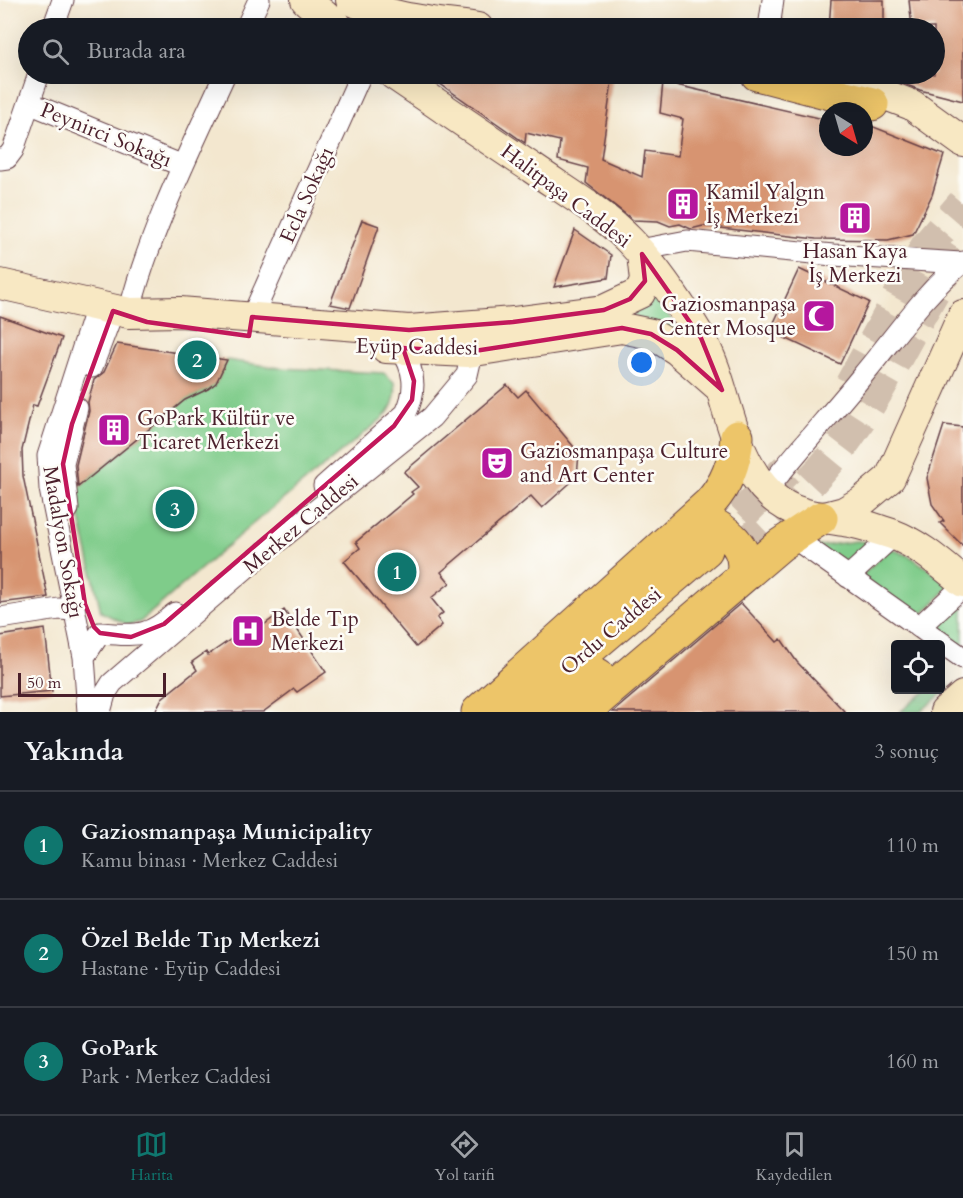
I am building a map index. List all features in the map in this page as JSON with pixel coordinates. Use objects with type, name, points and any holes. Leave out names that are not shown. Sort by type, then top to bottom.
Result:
[{"type":"main road","points":[[306,0],[327,18]]},
{"type":"main road","points":[[351,0],[368,8],[404,18]]},
{"type":"main road","name":"Halitpaşa Caddesi","points":[[408,84],[579,200],[646,251],[701,338],[722,390],[737,437],[755,476],[771,495],[795,511],[845,521],[894,535],[923,551],[961,586]]},
{"type":"main road","points":[[795,84],[864,102]]},
{"type":"main road","points":[[857,84],[912,105],[963,142]]},
{"type":"main road","name":"Eyüp Caddesi","points":[[0,284],[113,310],[147,322],[409,330],[560,317],[619,305],[640,293],[645,281],[646,251]]},
{"type":"main road","points":[[585,712],[724,565],[790,537],[821,518],[844,512],[861,502],[890,478],[956,349],[963,315]]},
{"type":"main road","name":"Eyüp Caddesi","points":[[250,326],[329,345],[468,352],[622,328],[651,334],[677,350],[722,390]]},
{"type":"main road","points":[[444,328],[468,352]]},
{"type":"main road","points":[[478,712],[696,516],[720,491],[735,452],[737,437]]},
{"type":"main road","points":[[696,516],[724,530],[739,545],[745,562],[724,565]]},
{"type":"main road","name":"Ordu Caddesi","points":[[515,712],[724,565]]},
{"type":"main road","name":"Ordu Caddesi","points":[[553,712],[724,565]]},
{"type":"main road","points":[[945,712],[963,696]]},
{"type":"street","points":[[57,18],[63,0]]},
{"type":"street","points":[[251,18],[259,0]]},
{"type":"street","points":[[770,18],[773,0]]},
{"type":"street","points":[[0,159],[7,158],[13,150],[36,84]]},
{"type":"street","name":"Peynirci Sokağı","points":[[113,310],[136,282],[183,166],[220,84]]},
{"type":"street","name":"Ecla Sokağı","points":[[250,326],[358,84]]},
{"type":"street","name":"Peynirci Sokağı","points":[[29,103],[183,166]]},
{"type":"street","points":[[646,251],[687,241],[833,255],[962,262]]},
{"type":"street","points":[[774,481],[809,436],[862,376],[921,299],[962,262]]},
{"type":"street","name":"Madalyon Sokağı","points":[[109,635],[90,621],[50,489],[48,456],[113,310]]},
{"type":"street","name":"Merkez Caddesi","points":[[112,683],[405,413],[412,400],[414,381],[407,358],[400,348]]},
{"type":"street","name":"Merkez Caddesi","points":[[237,569],[432,417],[467,375],[470,362],[468,352]]},
{"type":"street","name":"Madalyon Sokağı","points":[[65,533],[74,610],[84,657],[88,712]]},
{"type":"street","points":[[848,577],[894,535]]},
{"type":"street","points":[[801,543],[963,658]]},
{"type":"street","name":"Merkez Caddesi","points":[[109,635],[141,636],[218,586]]},
{"type":"street","points":[[919,627],[961,586]]},
{"type":"street","points":[[0,618],[59,609],[74,610]]},
{"type":"street","points":[[100,712],[105,694],[112,683],[104,682],[95,676],[84,657],[109,635],[125,648],[129,669]]},
{"type":"highlighted area","points":[[642,254],[701,338],[722,390],[677,350],[651,334],[622,328],[468,352],[403,348],[414,381],[412,400],[394,426],[164,624],[131,637],[100,633],[94,627],[85,604],[63,464],[72,424],[113,311],[147,322],[249,336],[252,317],[409,330],[513,322],[604,310],[630,299],[645,281]]},
{"type":"green space","points":[[655,296],[683,336],[640,321],[627,312]]},
{"type":"green space","points":[[227,360],[280,368],[384,373],[395,383],[395,398],[383,418],[249,527],[140,622],[128,625],[101,612],[74,491],[185,400],[216,383]]},
{"type":"green space","points":[[856,541],[875,543],[846,571],[813,547]]},
{"type":"green space","points":[[890,548],[911,557],[951,585],[918,619],[860,577]]},
{"type":"green space","points":[[960,602],[963,605],[963,655],[945,640],[928,628]]},
{"type":"green space","points":[[945,681],[950,687],[945,691]]},
{"type":"green space","points":[[922,694],[942,694],[920,712],[900,712]]},
{"type":"building","points":[[831,0],[884,0],[884,18],[830,18]]},
{"type":"building","points":[[909,0],[963,0],[963,101],[904,84],[945,84],[945,18],[911,18]]},
{"type":"building","points":[[440,84],[612,84],[601,159],[642,177],[645,151],[678,156],[683,119],[660,113],[663,84],[672,84],[819,118],[819,156],[873,156],[873,127],[944,155],[932,195],[913,234],[888,240],[816,239],[703,226],[691,229],[680,224],[670,226],[658,221],[633,220],[586,183],[588,168],[558,160],[560,141],[526,133],[525,143]]},
{"type":"building","points":[[362,220],[379,226],[350,308],[330,304]]},
{"type":"building","points":[[575,230],[611,255],[608,278],[554,287]]},
{"type":"building","name":"Gaziosmanpaşa Center Mosque","points":[[799,269],[869,302],[840,364],[770,331]]},
{"type":"building","points":[[0,316],[62,338],[37,406],[33,405],[22,450],[23,476],[48,597],[0,603]]},
{"type":"building","name":"GoPark Kültür ve Ticaret Merkezi","points":[[117,344],[227,360],[216,383],[185,400],[78,487],[76,465],[94,380],[104,372]]},
{"type":"building","name":"Gaziosmanpaşa Culture and Art Center","points":[[507,385],[518,397],[526,390],[579,453],[577,477],[542,508],[531,496],[441,572],[450,583],[431,598],[443,613],[437,618],[442,625],[416,647],[344,561],[360,548],[356,542],[413,494],[411,492],[418,487],[404,472]]},
{"type":"building","points":[[944,425],[963,427],[963,546],[940,523],[944,521],[932,504],[927,478]]},
{"type":"building","points":[[741,603],[777,642],[781,639],[797,662],[845,712],[613,712]]},
{"type":"building","points":[[284,610],[326,672],[297,692],[294,689],[263,712],[155,712],[162,698],[197,670],[192,662],[206,652],[208,655],[253,624],[257,630]]},
{"type":"building","points":[[45,629],[52,691],[0,696],[0,636]]},
{"type":"tunnel","points":[[851,385],[927,246],[963,204]]},
{"type":"tunnel","points":[[739,551],[800,493],[842,445],[882,383],[934,289],[963,244]]},
{"type":"tunnel","points":[[706,550],[787,469]]},
{"type":"place","name":"Kamil Yalgın İş Merkezi","points":[[683,204]]},
{"type":"place","name":"Hasan Kaya İş Merkezi","points":[[855,218]]},
{"type":"place","name":"Gaziosmanpaşa Center Mosque","points":[[819,316]]},
{"type":"place","name":"Özel Belde Tıp Merkezi","points":[[197,360]]},
{"type":"place","name":"GoPark Kültür ve Ticaret Merkezi","points":[[114,430]]},
{"type":"place","name":"Gaziosmanpaşa Culture and Art Center","points":[[497,463]]},
{"type":"place","name":"GoPark","points":[[175,509]]},
{"type":"place","name":"Gaziosmanpaşa Municipality","points":[[397,572]]},
{"type":"place","name":"Belde Tıp Merkezi","points":[[248,631]]}]
